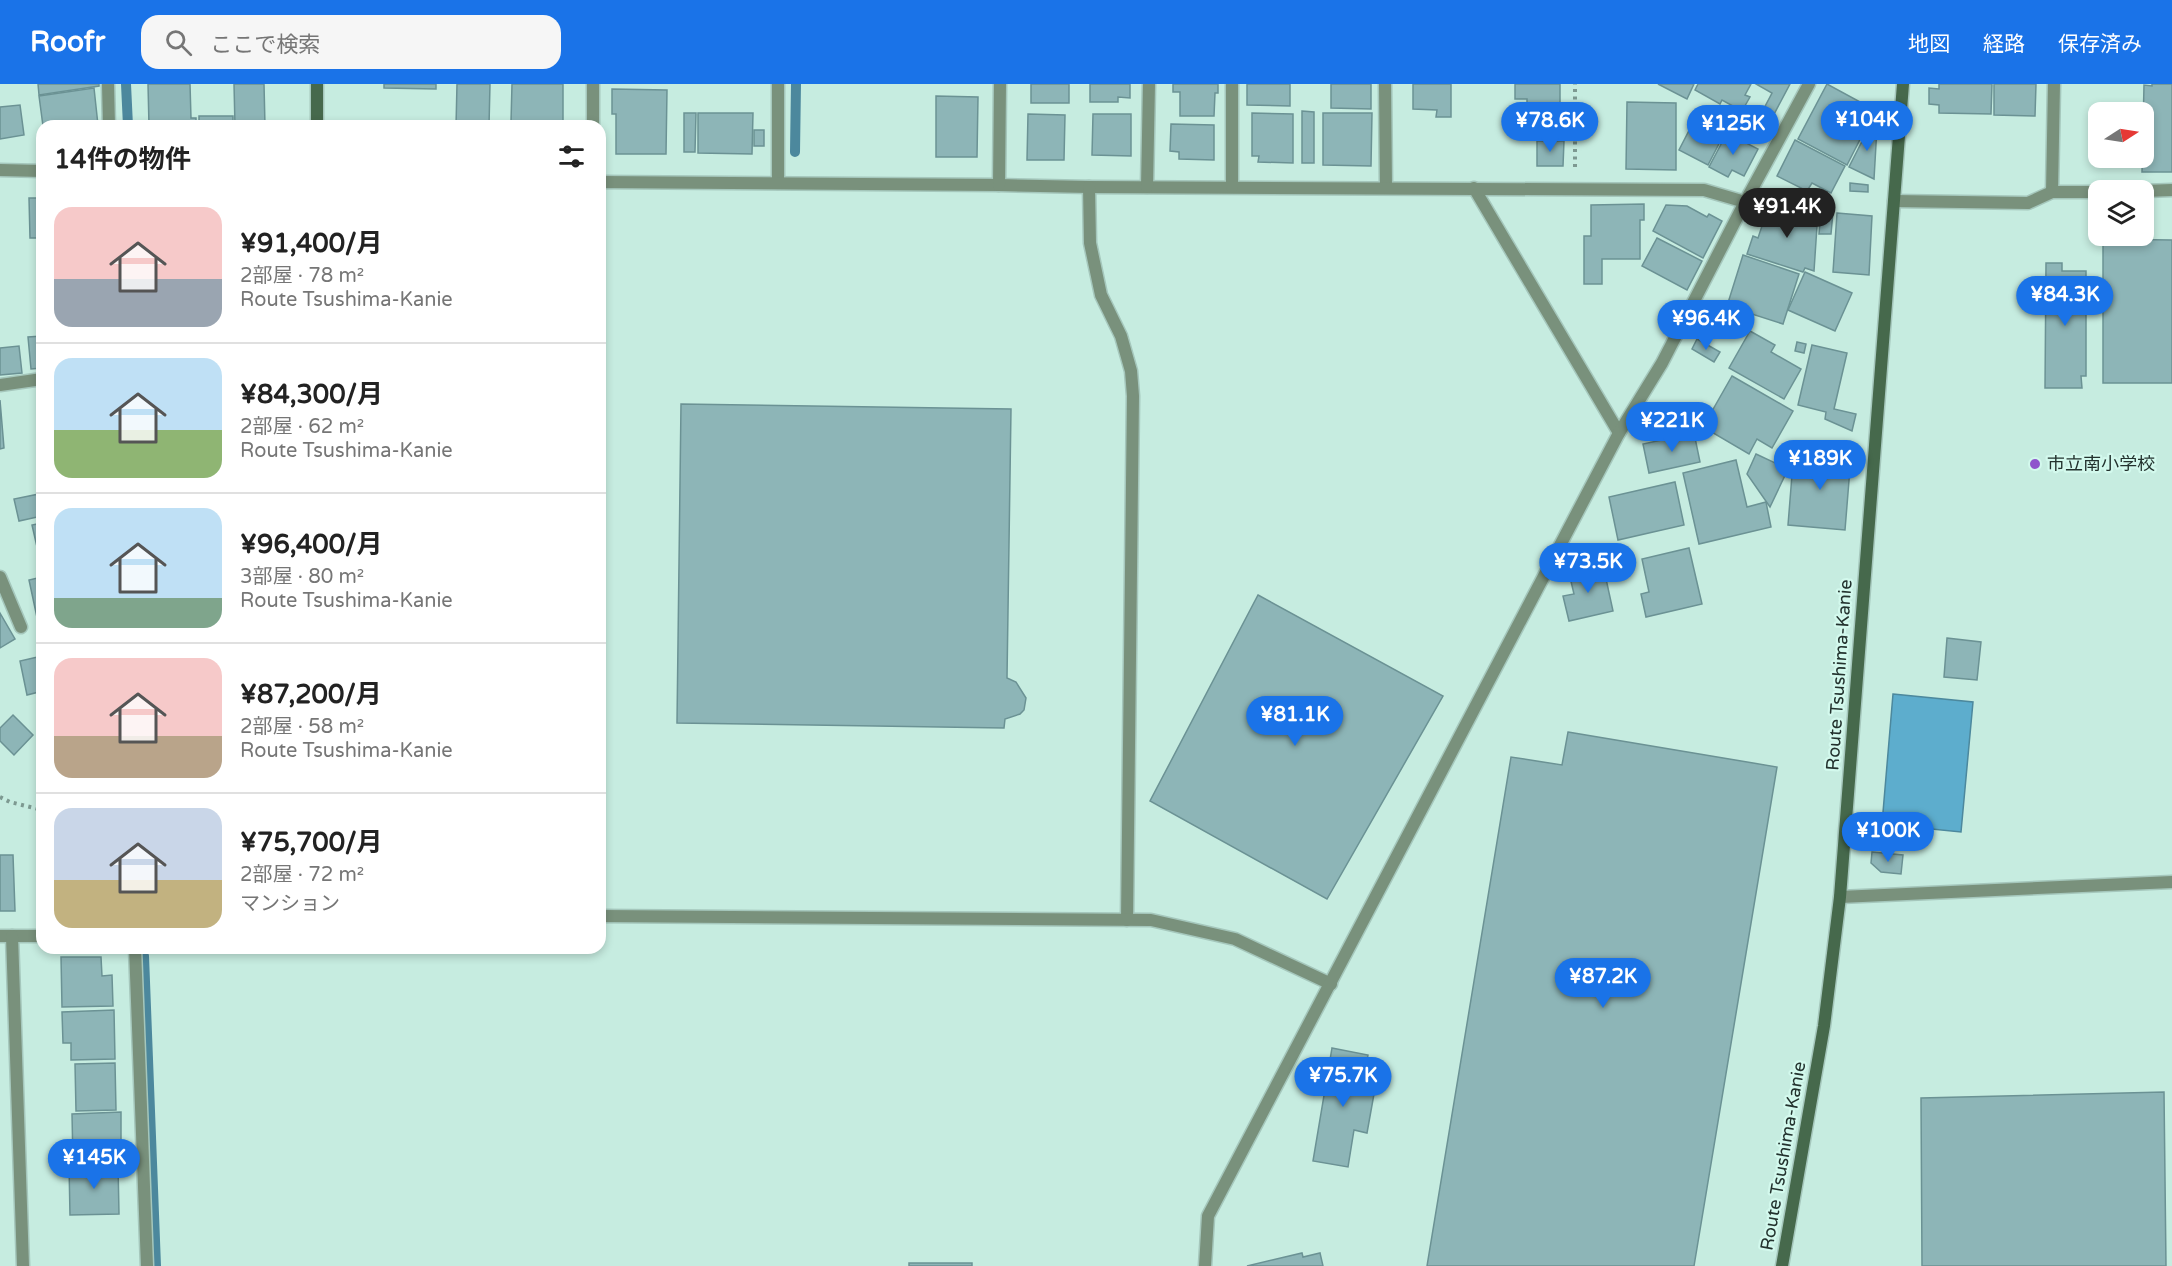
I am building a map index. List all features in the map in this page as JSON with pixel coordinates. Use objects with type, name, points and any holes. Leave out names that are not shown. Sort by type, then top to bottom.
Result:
[{"type":"main road","points":[[317,84],[317,120]]},
{"type":"main road","name":"Route Tsushima-Kanie","points":[[1782,1266],[1824,1026],[1840,897],[1903,84]]},
{"type":"street","points":[[108,84],[109,120]]},
{"type":"street","points":[[593,120],[594,84]]},
{"type":"street","points":[[778,84],[778,183]]},
{"type":"street","points":[[999,185],[1000,84]]},
{"type":"street","points":[[1148,187],[1149,84]]},
{"type":"street","points":[[1232,84],[1232,187]]},
{"type":"street","points":[[1385,84],[1386,188]]},
{"type":"street","points":[[1205,1266],[1208,1216],[1618,433],[1662,363],[1809,84]]},
{"type":"street","points":[[2052,192],[2054,84]]},
{"type":"street","points":[[0,170],[36,171]]},
{"type":"street","points":[[606,182],[1704,190],[1745,202]]},
{"type":"street","points":[[1089,187],[1090,243],[1101,295],[1121,336],[1131,371],[1133,396],[1127,920]]},
{"type":"street","points":[[1474,188],[1618,433]]},
{"type":"street","points":[[2154,191],[2172,190]]},
{"type":"street","points":[[1894,201],[2028,203],[2052,192],[2088,192]]},
{"type":"street","points":[[0,385],[36,380]]},
{"type":"street","points":[[0,577],[21,627]]},
{"type":"street","points":[[1840,897],[2172,882]]},
{"type":"street","points":[[606,916],[1151,920],[1235,939],[1331,984]]},
{"type":"street","points":[[23,1266],[6,936],[36,936]]},
{"type":"street","points":[[135,954],[147,1266]]},
{"type":"path","points":[[1575,84],[1575,189]]},
{"type":"path","points":[[0,797],[36,808]]},
{"type":"water","points":[[1893,694],[1973,702],[1961,832],[1882,824]]},
{"type":"building","points":[[38,84],[99,84],[99,86],[39,95]]},
{"type":"building","points":[[148,84],[190,84],[191,118],[196,118],[196,120],[149,120]]},
{"type":"building","points":[[234,84],[264,84],[265,120],[235,120]]},
{"type":"building","points":[[384,84],[436,84],[436,89],[384,88]]},
{"type":"building","points":[[457,84],[490,84],[489,120],[456,120]]},
{"type":"building","points":[[512,84],[563,84],[563,120],[511,120]]},
{"type":"building","points":[[1031,84],[1069,84],[1069,103],[1031,103]]},
{"type":"building","points":[[1090,84],[1130,84],[1130,98],[1118,97],[1118,102],[1090,102]]},
{"type":"building","points":[[1173,84],[1218,84],[1218,93],[1215,93],[1214,116],[1180,116],[1180,92],[1173,92]]},
{"type":"building","points":[[1247,84],[1290,84],[1290,106],[1247,105]]},
{"type":"building","points":[[1331,84],[1371,84],[1371,109],[1331,108]]},
{"type":"building","points":[[1413,84],[1451,84],[1451,117],[1436,117],[1437,110],[1413,109]]},
{"type":"building","points":[[1515,84],[1560,84],[1560,128],[1527,128],[1527,99],[1515,99]]},
{"type":"building","points":[[1658,84],[1694,84],[1687,99]]},
{"type":"building","points":[[1698,84],[1751,84],[1745,95],[1750,97],[1742,111],[1722,100],[1720,104],[1695,90]]},
{"type":"building","points":[[1756,84],[1790,84],[1771,120],[1761,114],[1772,93]]},
{"type":"building","points":[[1827,84],[1875,110],[1847,165],[1798,139]]},
{"type":"building","points":[[1939,84],[1992,84],[1991,114],[1939,113],[1939,105],[1929,104],[1929,88],[1939,89]]},
{"type":"building","points":[[1994,84],[2036,84],[2035,116],[1994,115]]},
{"type":"building","points":[[2152,84],[2172,84],[2172,172],[2142,172],[2142,168],[2154,168],[2154,102],[2144,102],[2144,85],[2152,86]]},
{"type":"building","points":[[94,88],[97,120],[42,120],[39,96]]},
{"type":"building","points":[[612,89],[667,90],[666,154],[616,154],[616,114],[612,114]]},
{"type":"building","points":[[936,96],[978,97],[977,157],[936,157]]},
{"type":"building","points":[[1627,102],[1676,103],[1676,170],[1626,169]]},
{"type":"building","points":[[20,105],[24,135],[0,139],[0,107]]},
{"type":"building","points":[[1878,110],[1874,179],[1849,167]]},
{"type":"building","points":[[1302,111],[1314,112],[1314,163],[1302,163]]},
{"type":"building","points":[[684,113],[696,113],[695,152],[684,152]]},
{"type":"building","points":[[698,113],[753,113],[752,154],[698,153]]},
{"type":"building","points":[[1252,113],[1293,114],[1293,163],[1258,162],[1259,156],[1252,156]]},
{"type":"building","points":[[1323,113],[1372,113],[1371,166],[1323,165]]},
{"type":"building","points":[[1028,114],[1065,115],[1064,160],[1027,160]]},
{"type":"building","points":[[1093,114],[1131,114],[1131,156],[1092,155]]},
{"type":"building","points":[[199,116],[233,116],[233,120],[199,120]]},
{"type":"building","points":[[1696,117],[1725,132],[1708,165],[1679,150]]},
{"type":"building","points":[[1171,124],[1214,125],[1214,160],[1179,159],[1179,152],[1170,151]]},
{"type":"building","points":[[754,130],[764,130],[764,146],[754,146]]},
{"type":"building","points":[[1727,133],[1758,149],[1744,176],[1732,170],[1728,177],[1709,167]]},
{"type":"building","points":[[1795,140],[1845,166],[1831,193],[1812,183],[1807,191],[1777,176]]},
{"type":"building","points":[[1537,141],[1564,141],[1563,166],[1537,166]]},
{"type":"building","points":[[1850,183],[1868,185],[1868,192],[1850,191]]},
{"type":"building","points":[[29,198],[36,198],[36,238],[30,238]]},
{"type":"building","points":[[1644,204],[1644,220],[1640,220],[1640,259],[1602,259],[1602,284],[1584,284],[1584,236],[1591,236],[1591,205]]},
{"type":"building","points":[[1666,205],[1687,206],[1707,217],[1709,214],[1722,221],[1703,258],[1653,231]]},
{"type":"building","points":[[1764,208],[1818,211],[1814,271],[1805,268],[1803,272],[1747,254],[1753,236],[1758,238],[1764,220]]},
{"type":"building","points":[[1821,211],[1833,212],[1831,234],[1819,234]]},
{"type":"building","points":[[1837,213],[1872,216],[1869,275],[1833,272]]},
{"type":"building","points":[[1657,238],[1702,261],[1687,290],[1642,266]]},
{"type":"building","points":[[2154,240],[2172,240],[2172,383],[2103,383],[2103,246],[2154,246]]},
{"type":"building","points":[[1743,255],[1799,274],[1783,324],[1727,306]]},
{"type":"building","points":[[2046,263],[2062,263],[2062,271],[2086,271],[2086,376],[2081,376],[2082,388],[2045,388]]},
{"type":"building","points":[[1805,272],[1852,293],[1835,331],[1788,310]]},
{"type":"building","points":[[1750,331],[1775,345],[1771,352],[1801,369],[1784,399],[1729,368]]},
{"type":"building","points":[[36,336],[36,369],[31,369],[28,337]]},
{"type":"building","points":[[1697,339],[1720,352],[1714,362],[1692,349]]},
{"type":"building","points":[[1797,342],[1806,344],[1804,353],[1795,351]]},
{"type":"building","points":[[1812,345],[1847,353],[1834,409],[1856,414],[1852,431],[1825,419],[1826,412],[1798,405]]},
{"type":"building","points":[[19,346],[22,373],[0,375],[0,348]]},
{"type":"building","points":[[1732,376],[1793,411],[1772,448],[1757,439],[1749,454],[1703,427]]},
{"type":"building","points":[[0,400],[4,448],[0,449]]},
{"type":"building","points":[[681,404],[1011,409],[1007,678],[1016,682],[1026,698],[1024,710],[1020,714],[1005,719],[1004,728],[677,723]]},
{"type":"building","points":[[1694,433],[1700,462],[1649,473],[1643,444]]},
{"type":"building","points":[[1798,452],[1851,456],[1845,530],[1788,525],[1792,475],[1796,475]]},
{"type":"building","points":[[1756,454],[1788,469],[1770,507],[1747,474]]},
{"type":"building","points":[[1736,460],[1747,507],[1766,502],[1771,527],[1699,544],[1683,473]]},
{"type":"building","points":[[1675,482],[1684,525],[1618,540],[1609,497]]},
{"type":"building","points":[[36,495],[36,517],[19,521],[14,499]]},
{"type":"building","points":[[36,524],[36,542],[32,525]]},
{"type":"building","points":[[1689,548],[1702,604],[1646,617],[1641,594],[1649,592],[1642,559]]},
{"type":"building","points":[[1603,565],[1613,611],[1569,621],[1563,596],[1574,594],[1569,573]]},
{"type":"building","points":[[36,578],[36,613],[29,580]]},
{"type":"building","points":[[1258,595],[1443,696],[1327,899],[1150,801]]},
{"type":"building","points":[[0,613],[15,639],[0,648]]},
{"type":"building","points":[[1947,638],[1981,642],[1977,680],[1944,677]]},
{"type":"building","points":[[36,657],[36,693],[27,695],[20,661]]},
{"type":"building","points":[[13,715],[33,735],[14,755],[0,741],[0,728]]},
{"type":"building","points":[[1568,732],[1777,767],[1694,1266],[1427,1266],[1511,757],[1562,765]]},
{"type":"building","points":[[1872,852],[1903,855],[1901,874],[1881,872],[1871,863]]},
{"type":"building","points":[[0,855],[13,855],[15,911],[0,911]]},
{"type":"building","points":[[61,957],[101,957],[102,976],[112,975],[113,1006],[62,1007]]},
{"type":"building","points":[[114,1010],[115,1059],[71,1060],[71,1043],[63,1043],[62,1012]]},
{"type":"building","points":[[1332,1048],[1368,1055],[1361,1092],[1374,1094],[1367,1133],[1354,1130],[1348,1167],[1313,1161]]},
{"type":"building","points":[[115,1063],[116,1110],[76,1111],[75,1064]]},
{"type":"building","points":[[2164,1092],[2166,1266],[1922,1266],[1921,1098]]},
{"type":"building","points":[[121,1112],[121,1146],[97,1147],[98,1162],[73,1163],[72,1114]]},
{"type":"building","points":[[118,1164],[119,1214],[70,1215],[69,1165]]},
{"type":"building","points":[[1302,1253],[1303,1257],[1320,1253],[1323,1266],[1247,1266]]},
{"type":"building","points":[[909,1263],[972,1263],[972,1266],[909,1266]]},
{"type":"waterway","points":[[126,84],[128,120]]},
{"type":"waterway","points":[[795,152],[796,84]]},
{"type":"waterway","points":[[144,956],[156,1266]]},
{"type":"place","name":"市立南小学校","points":[[2035,464]]}]
